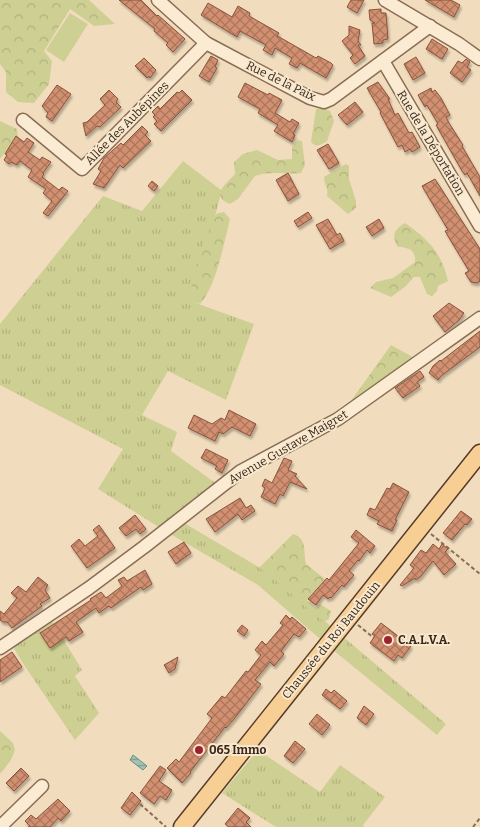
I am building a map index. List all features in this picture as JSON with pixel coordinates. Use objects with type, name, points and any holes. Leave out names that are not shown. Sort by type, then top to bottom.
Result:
[{"type":"main road","name":"Chaussée du Roi Baudouin","points":[[182,827],[480,453]]},
{"type":"street","name":"Rue de la Paix","points":[[158,0],[206,43],[310,98],[324,102],[331,99],[430,26]]},
{"type":"street","points":[[392,2],[480,59]]},
{"type":"street","name":"Allée des Aubépines","points":[[23,120],[82,169],[206,43]]},
{"type":"street","name":"Rue de la Déportation","points":[[383,61],[480,226]]},
{"type":"street","name":"Avenue Gustave Maigret","points":[[0,648],[97,582],[241,471],[338,419],[480,318]]},
{"type":"street","points":[[0,827],[42,786]]},
{"type":"path","points":[[422,526],[480,574]]},
{"type":"path","points":[[349,618],[374,638]]},
{"type":"path","points":[[140,804],[166,827]]},
{"type":"path","points":[[473,827],[480,818]]},
{"type":"green space","points":[[0,0],[89,0],[115,24],[94,26],[70,9],[44,51],[52,61],[49,84],[34,103],[18,102],[6,92],[6,72],[0,64]]},
{"type":"green space","points":[[70,13],[88,24],[64,62],[46,50]]},
{"type":"green space","points":[[323,108],[330,111],[334,121],[327,141],[317,145],[311,142],[316,109]]},
{"type":"green space","points":[[0,121],[17,129],[18,137],[0,159]]},
{"type":"green space","points":[[298,140],[302,141],[305,165],[301,173],[267,173],[255,176],[238,199],[230,204],[224,201],[220,194],[221,190],[235,174],[234,162],[243,154],[257,150],[278,160],[292,159],[292,147]]},
{"type":"green space","points":[[183,161],[221,190],[193,302],[254,324],[226,400],[168,371],[142,415],[177,432],[171,451],[221,487],[179,520],[267,572],[446,724],[437,735],[327,645],[258,585],[165,531],[98,489],[123,449],[0,385],[0,324],[103,196],[142,211]]},
{"type":"green space","points":[[346,164],[349,166],[349,179],[356,201],[356,208],[348,214],[327,196],[324,177]]},
{"type":"green space","points":[[224,212],[230,219],[215,276],[211,287],[200,304],[193,302],[191,294],[192,283],[198,258],[216,214]]},
{"type":"green space","points":[[405,223],[433,247],[442,262],[448,281],[438,286],[437,291],[432,296],[427,294],[420,277],[414,277],[406,286],[391,297],[370,288],[376,282],[393,278],[415,262],[413,252],[398,247],[394,236],[396,230]]},
{"type":"green space","points":[[391,345],[420,361],[338,419]]},
{"type":"green space","points":[[293,534],[298,536],[303,543],[306,564],[325,579],[317,591],[313,592],[307,600],[316,608],[320,604],[331,611],[329,619],[324,622],[259,568]]},
{"type":"green space","points":[[51,619],[82,670],[75,676],[99,713],[75,740],[12,645]]},
{"type":"green space","points":[[0,731],[13,743],[15,750],[11,760],[0,774]]},
{"type":"green space","points":[[258,750],[320,792],[340,765],[385,797],[363,825],[364,827],[276,827],[222,793]]},
{"type":"shaded area","points":[[133,755],[147,766],[143,770],[130,760]]},
{"type":"building","points":[[119,0],[141,0],[185,39],[173,52],[166,45],[168,43],[154,31],[155,29]]},
{"type":"building","points":[[351,0],[364,0],[357,13],[347,7]]},
{"type":"building","points":[[425,0],[451,0],[460,5],[454,17]]},
{"type":"building","points":[[208,3],[232,17],[238,6],[250,13],[249,16],[279,33],[277,36],[316,58],[318,56],[331,63],[333,65],[326,78],[300,63],[297,68],[289,64],[292,58],[275,48],[272,55],[263,50],[266,45],[240,31],[237,37],[201,15]]},
{"type":"building","points":[[381,9],[381,13],[386,13],[388,39],[383,40],[383,43],[374,44],[372,23],[375,23],[370,20],[369,10]]},
{"type":"building","points":[[349,26],[360,30],[358,41],[361,45],[358,45],[365,56],[355,64],[350,58],[353,55],[342,41],[349,35]]},
{"type":"building","points":[[432,39],[448,49],[442,59],[426,49]]},
{"type":"building","points":[[211,56],[218,60],[215,67],[217,68],[209,82],[199,76]]},
{"type":"building","points":[[416,57],[425,73],[413,80],[404,64]]},
{"type":"building","points":[[144,58],[156,70],[150,78],[149,76],[147,78],[135,66]]},
{"type":"building","points":[[466,59],[470,62],[467,67],[471,70],[462,82],[450,73],[458,61],[462,63]]},
{"type":"building","points":[[378,82],[390,99],[388,99],[395,115],[398,113],[409,133],[412,132],[420,147],[412,152],[410,149],[405,152],[402,145],[398,147],[367,88]]},
{"type":"building","points":[[245,83],[282,100],[275,113],[290,122],[292,119],[299,123],[293,134],[295,135],[292,142],[274,131],[278,125],[258,113],[260,109],[238,97]]},
{"type":"building","points":[[57,85],[71,94],[52,121],[46,117],[48,113],[42,106]]},
{"type":"building","points":[[431,88],[432,92],[435,90],[441,98],[450,115],[446,117],[480,177],[480,196],[467,173],[465,175],[462,171],[427,105],[425,107],[418,95]]},
{"type":"building","points":[[109,90],[118,99],[116,102],[121,107],[100,127],[97,126],[86,136],[83,123],[87,122],[105,105],[100,99]]},
{"type":"building","points":[[182,90],[192,100],[161,131],[154,124],[157,121],[153,117],[155,115],[152,112],[158,106],[160,109],[177,92],[179,93]]},
{"type":"building","points":[[355,102],[363,112],[347,125],[338,115]]},
{"type":"building","points":[[142,126],[148,132],[145,135],[151,141],[123,168],[120,165],[104,188],[93,184],[101,171],[98,169],[104,158],[121,143],[123,145]]},
{"type":"building","points":[[16,136],[24,142],[27,138],[34,143],[28,152],[40,160],[42,157],[51,162],[42,177],[59,190],[62,187],[68,191],[48,216],[43,213],[52,201],[43,193],[46,189],[28,177],[32,170],[20,161],[17,165],[11,162],[9,164],[4,160],[7,155],[5,154]]},
{"type":"building","points":[[328,144],[339,163],[329,169],[317,150]]},
{"type":"building","points":[[288,173],[299,194],[288,201],[276,180]]},
{"type":"building","points":[[435,179],[480,249],[480,281],[477,283],[471,282],[465,273],[469,271],[445,231],[448,230],[422,186]]},
{"type":"building","points":[[152,181],[158,186],[154,191],[148,186]]},
{"type":"building","points":[[308,212],[312,218],[298,227],[294,221]]},
{"type":"building","points":[[328,219],[337,235],[340,233],[344,241],[330,249],[316,225]]},
{"type":"building","points":[[379,219],[384,228],[372,236],[366,227]]},
{"type":"building","points":[[449,303],[464,313],[445,332],[433,316]]},
{"type":"building","points":[[480,331],[480,347],[438,380],[429,373],[440,360]]},
{"type":"building","points":[[420,371],[424,377],[417,382],[420,386],[403,398],[395,388]]},
{"type":"building","points":[[229,410],[256,424],[250,436],[232,427],[223,434],[219,432],[215,441],[188,428],[194,415],[212,424],[221,418],[225,420]]},
{"type":"building","points":[[206,449],[228,460],[222,473],[215,469],[217,466],[201,458]]},
{"type":"building","points":[[284,458],[292,461],[288,470],[297,474],[295,476],[307,489],[290,482],[283,496],[280,494],[275,504],[261,497],[265,488],[262,486],[265,479],[272,483]]},
{"type":"building","points":[[393,483],[409,492],[395,520],[397,520],[392,531],[377,524],[379,521],[367,515],[370,508],[375,510],[387,488],[390,489]]},
{"type":"building","points":[[240,498],[246,508],[251,505],[255,511],[242,520],[238,514],[215,532],[206,519]]},
{"type":"building","points":[[461,511],[472,519],[467,525],[465,524],[452,540],[443,533]]},
{"type":"building","points":[[135,515],[146,529],[140,534],[136,529],[126,536],[119,528]]},
{"type":"building","points":[[99,525],[115,548],[87,568],[71,546],[79,539],[85,546],[98,536],[93,530]]},
{"type":"building","points":[[356,530],[375,546],[370,553],[367,550],[349,571],[354,575],[344,587],[342,585],[331,598],[328,599],[323,595],[316,605],[308,599],[327,578],[329,580],[359,543],[351,537]]},
{"type":"building","points":[[184,542],[191,553],[176,564],[168,552]]},
{"type":"building","points":[[433,544],[439,549],[442,544],[448,549],[445,552],[456,564],[444,575],[433,561],[416,580],[415,578],[402,586],[400,585],[414,568],[410,565],[421,550],[426,553]]},
{"type":"building","points":[[145,570],[152,584],[143,590],[141,587],[111,608],[109,606],[99,613],[96,608],[76,622],[83,632],[69,641],[66,637],[50,648],[40,633],[101,592],[106,598],[122,586],[118,580],[124,577],[127,581]]},
{"type":"building","points":[[38,577],[48,585],[45,590],[50,598],[12,628],[7,622],[0,620],[0,611],[4,614],[17,598],[11,593],[18,586],[26,592]]},
{"type":"building","points":[[286,615],[290,619],[292,617],[306,629],[299,637],[294,634],[281,651],[284,654],[274,666],[270,662],[255,680],[261,684],[182,783],[167,768],[176,759],[179,762],[212,718],[207,714],[222,696],[225,698],[246,671],[248,672],[261,655],[255,650],[262,641],[266,645],[283,625],[280,623]]},
{"type":"building","name":"C.A.L.V.A.","points":[[381,623],[411,646],[402,658],[398,655],[394,661],[370,643],[375,636],[372,634]]},
{"type":"building","points":[[242,625],[248,630],[244,636],[237,631]]},
{"type":"building","points":[[12,652],[22,667],[0,682],[0,660]]},
{"type":"building","points":[[178,657],[175,669],[169,673],[164,665]]},
{"type":"building","points":[[326,689],[331,693],[334,690],[347,701],[340,709],[322,695]]},
{"type":"building","points":[[364,706],[374,714],[366,725],[357,718]]},
{"type":"building","points":[[317,714],[330,725],[322,735],[309,724]]},
{"type":"building","points":[[295,741],[305,749],[293,763],[284,756]]},
{"type":"building","points":[[160,766],[166,770],[159,781],[172,790],[166,800],[160,796],[154,804],[140,793]]},
{"type":"building","points":[[21,768],[29,776],[14,791],[6,783]]},
{"type":"building","points":[[132,792],[141,801],[130,815],[121,808]]},
{"type":"building","points":[[58,799],[70,811],[61,821],[58,818],[50,827],[28,827],[30,826],[25,821],[31,815],[36,819]]},
{"type":"building","points":[[238,808],[250,818],[246,822],[251,827],[229,827],[225,824]]},
{"type":"place","name":"C.A.L.V.A.","points":[[388,640]]},
{"type":"place","name":"065 Immo","points":[[199,750]]}]
